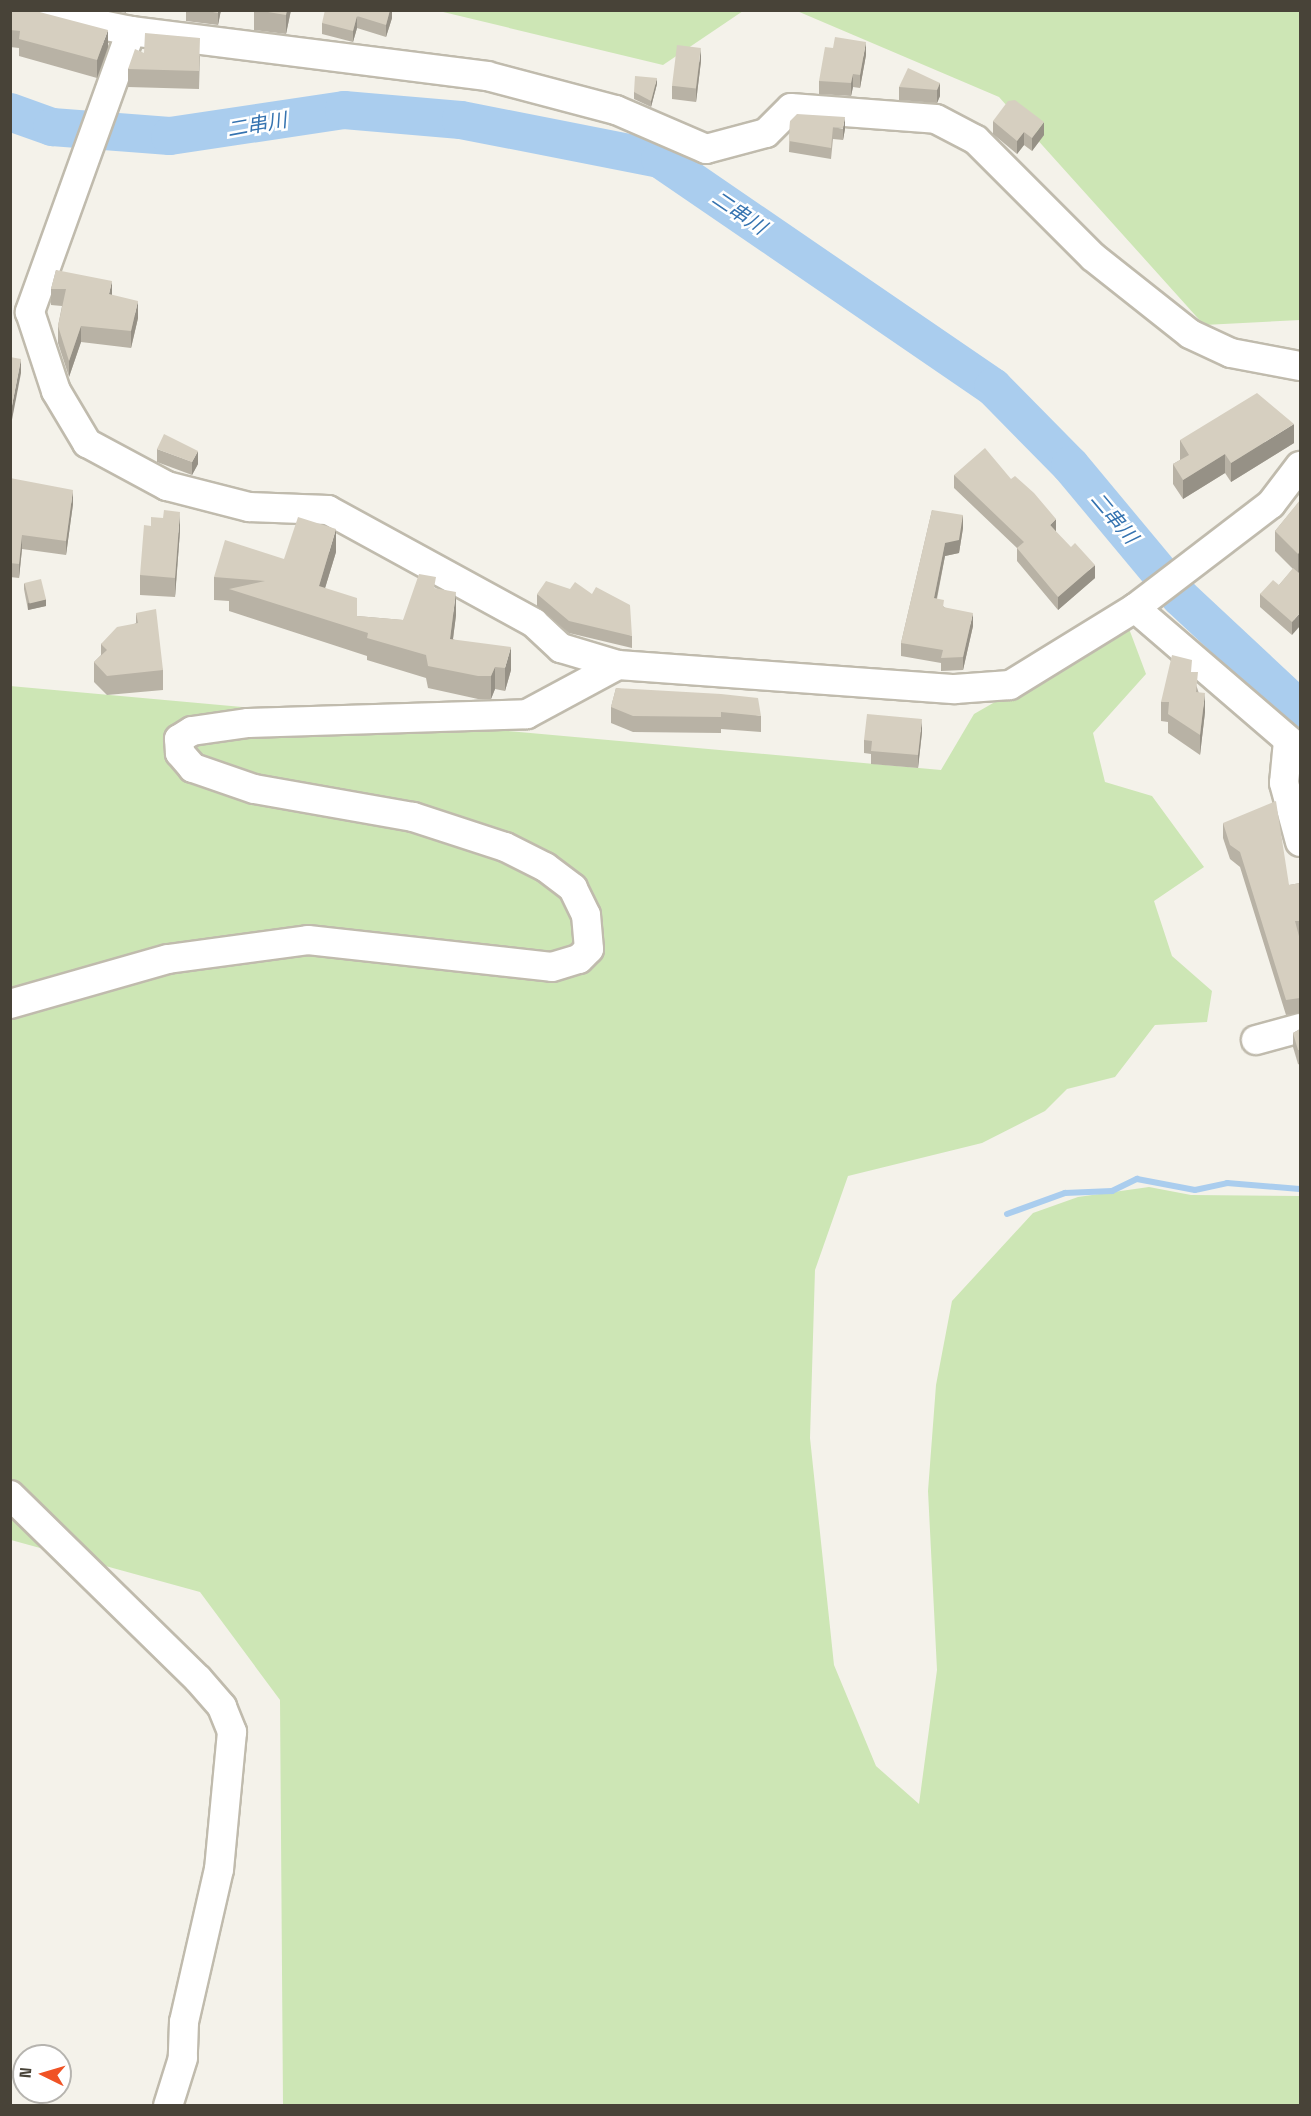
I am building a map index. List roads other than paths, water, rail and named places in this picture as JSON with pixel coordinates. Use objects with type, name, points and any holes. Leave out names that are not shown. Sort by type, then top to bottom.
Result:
[{"type":"street","points":[[29,10],[131,31],[487,76],[616,110],[705,149],[766,133],[791,108],[936,119],[976,140],[1093,257],[1190,334],[1231,353],[1300,366]]},
{"type":"street","points":[[131,31],[86,158],[20,306],[56,391],[87,443],[167,486],[249,507],[328,510],[534,623],[561,648],[618,665],[955,690],[1010,685],[1135,608],[1271,504],[1300,466]]},
{"type":"street","points":[[1135,608],[1294,745],[1284,783],[1300,842]]},
{"type":"street","points":[[10,1004],[168,959],[308,940],[552,967],[579,959],[589,949],[586,915],[573,888],[545,867],[505,847],[413,817],[254,789],[194,768],[180,753],[179,739],[192,731],[248,723],[527,714],[618,665]]},
{"type":"street","points":[[1256,1040],[1300,1028]]},
{"type":"street","points":[[10,1495],[198,1679],[222,1707],[232,1732],[219,1869],[184,2022],[183,2058],[168,2106]]},
{"type":"waterway","name":"二串川","points":[[10,112],[52,127],[170,136],[344,110],[461,120],[660,159],[993,387],[1070,465],[1180,597],[1300,709]]},
{"type":"waterway","points":[[1007,1214],[1065,1193],[1112,1191],[1137,1179],[1195,1190],[1227,1183],[1300,1189]]}]
